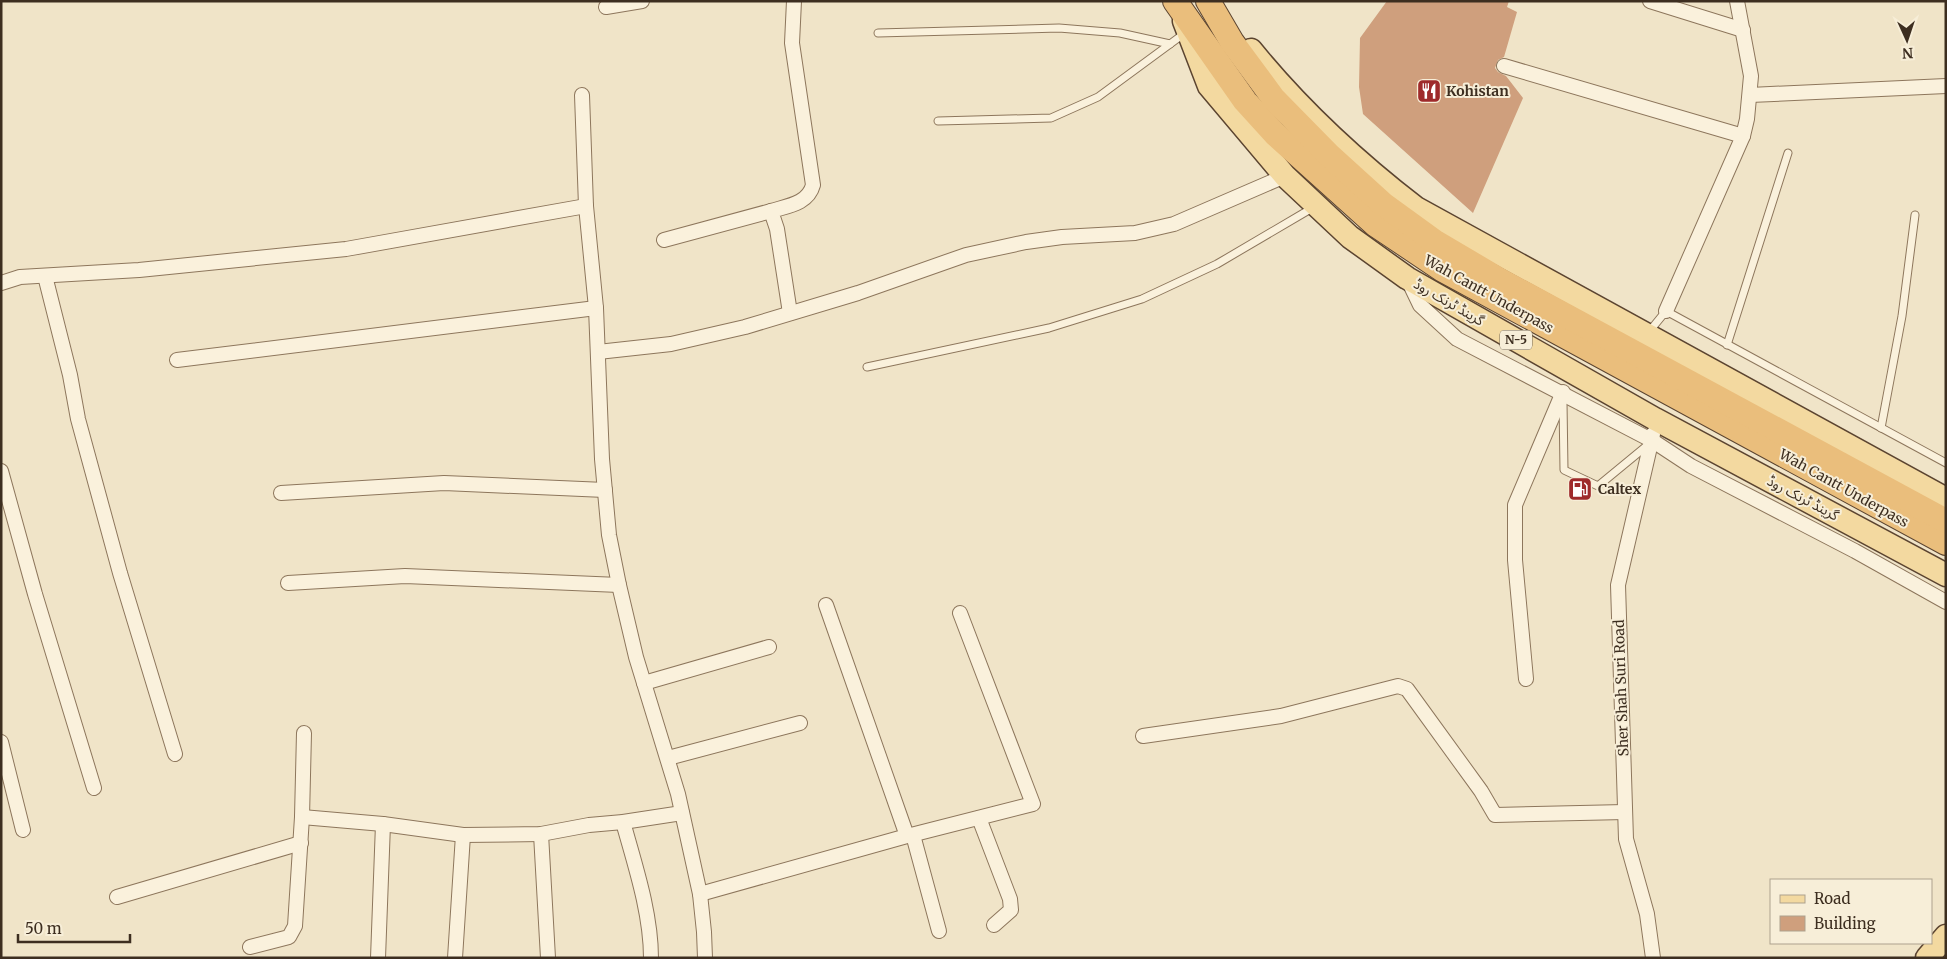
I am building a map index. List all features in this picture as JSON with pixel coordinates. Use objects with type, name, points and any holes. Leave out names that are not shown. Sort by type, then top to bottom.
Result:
[{"type":"highway","name":"Wah Cantt Underpass","points":[[1209,1],[1232,42],[1274,99],[1329,155],[1383,204],[1434,241],[1500,280],[1946,521]]},
{"type":"highway","name":"Wah Cantt Underpass","points":[[1176,3],[1246,100],[1275,134],[1376,226],[1443,270],[1946,543]]},
{"type":"main road","points":[[1209,1],[1273,77],[1341,146],[1416,208],[1946,499]]},
{"type":"main road","name":"گرینڈ ٹرنک روڈ","points":[[1176,3],[1179,37],[1209,86],[1285,176],[1350,237],[1407,278],[1654,430],[1946,575]]},
{"type":"main road","points":[[1927,958],[1946,936]]},
{"type":"street","points":[[606,6],[642,1]]},
{"type":"street","points":[[664,240],[771,211],[803,200],[810,194],[813,186],[792,43],[794,1]]},
{"type":"street","points":[[1650,1],[1743,30]]},
{"type":"street","points":[[1666,311],[1743,136],[1747,119],[1752,76],[1737,1]]},
{"type":"street","points":[[1504,66],[1743,136]]},
{"type":"street","points":[[1750,95],[1946,86]]},
{"type":"street","points":[[582,95],[586,206],[596,308],[609,535],[619,585],[644,683],[668,758],[682,813],[700,894],[705,958]]},
{"type":"street","points":[[598,352],[671,344],[745,327],[858,293],[966,255],[1026,242],[1062,237],[1135,233],[1174,224],[1285,176]]},
{"type":"street","points":[[1,282],[20,278],[139,270],[346,249],[586,206]]},
{"type":"street","points":[[771,211],[777,229],[790,313]]},
{"type":"street","points":[[45,276],[70,374],[78,419],[120,573],[175,754]]},
{"type":"street","points":[[1407,278],[1420,305],[1457,339],[1562,392],[1610,420],[1654,430],[1691,466],[1855,550],[1946,602]]},
{"type":"street","points":[[177,360],[596,308]]},
{"type":"street","points":[[1526,679],[1515,560],[1515,505],[1562,392]]},
{"type":"street","name":"Sher Shah Suri Road","points":[[1653,958],[1647,914],[1626,839],[1618,584],[1654,430]]},
{"type":"street","points":[[1,471],[35,594],[94,788]]},
{"type":"street","points":[[281,493],[444,483],[605,490]]},
{"type":"street","points":[[288,583],[404,576],[619,585]]},
{"type":"street","points":[[826,605],[910,835],[939,931]]},
{"type":"street","points":[[700,894],[910,835],[1033,804],[960,613]]},
{"type":"street","points":[[644,683],[769,647]]},
{"type":"street","points":[[1143,736],[1281,716],[1398,686],[1407,689],[1481,792],[1495,815],[1625,812]]},
{"type":"street","points":[[668,758],[800,722]]},
{"type":"street","points":[[250,947],[289,937],[295,926],[301,843],[304,734]]},
{"type":"street","points":[[1,742],[23,830]]},
{"type":"street","points":[[302,817],[383,824],[463,834],[540,834],[589,825],[682,813]]},
{"type":"street","points":[[979,818],[1010,899],[1011,910],[994,925]]},
{"type":"street","points":[[623,822],[636,868],[651,940],[651,958]]},
{"type":"street","points":[[378,958],[383,824]]},
{"type":"street","points":[[455,958],[463,834]]},
{"type":"street","points":[[540,834],[548,958]]},
{"type":"street","points":[[117,897],[301,843]]},
{"type":"lane","points":[[878,33],[1059,28],[1179,37]]},
{"type":"lane","points":[[938,121],[1051,118],[1098,97],[1179,37]]},
{"type":"lane","points":[[1727,345],[1788,153]]},
{"type":"lane","points":[[867,367],[1049,328],[1142,299],[1217,264],[1317,206]]},
{"type":"lane","points":[[1881,428],[1902,316],[1915,215]]},
{"type":"lane","points":[[1646,334],[1666,311],[1946,463]]},
{"type":"lane","points":[[1562,392],[1564,470],[1598,486],[1654,430]]},
{"type":"building","points":[[1387,1],[1509,1],[1507,7],[1517,12],[1504,57],[1498,60],[1495,68],[1506,76],[1523,98],[1473,213],[1363,114],[1359,87],[1360,38]]},
{"type":"place","name":"Kohistan","points":[[1429,91]]},
{"type":"place","name":"Caltex","points":[[1580,489]]}]
